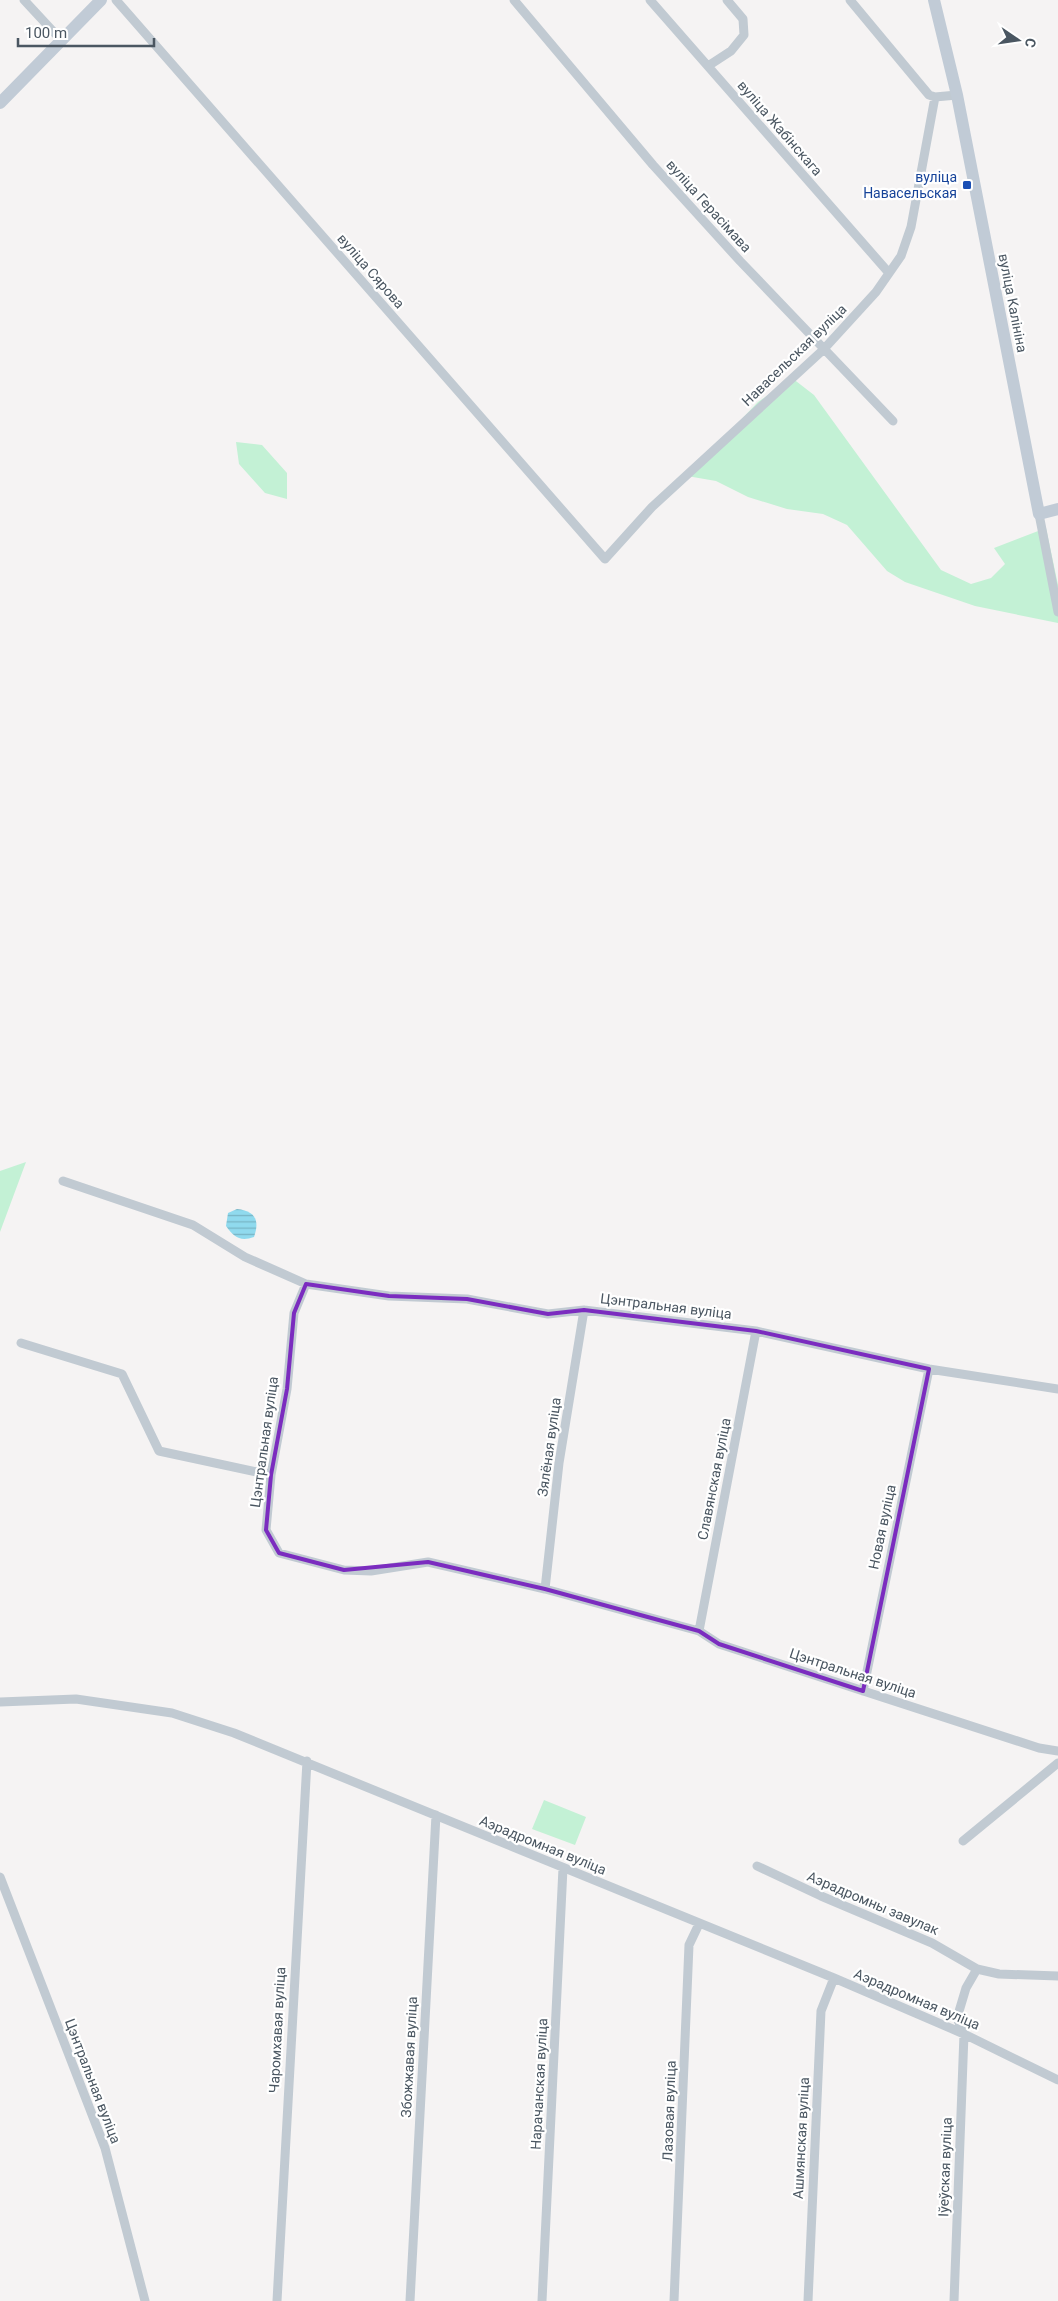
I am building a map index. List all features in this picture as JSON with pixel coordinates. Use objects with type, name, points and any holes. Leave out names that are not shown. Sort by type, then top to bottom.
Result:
[{"type":"main road","points":[[0,103],[101,0]]},
{"type":"main road","name":"вуліца Калініна","points":[[934,0],[957,95],[1039,514]]},
{"type":"main road","points":[[1039,514],[1058,509]]},
{"type":"street","points":[[24,0],[62,41]]},
{"type":"street","name":"вуліца Сярова","points":[[116,0],[605,559]]},
{"type":"street","name":"вуліца Герасімава","points":[[514,0],[660,172],[823,350],[893,421]]},
{"type":"street","name":"вуліца Жабінскага","points":[[650,0],[889,273]]},
{"type":"street","points":[[708,66],[731,50],[744,36],[744,19],[727,0]]},
{"type":"street","points":[[850,0],[929,95],[935,97],[957,95]]},
{"type":"street","name":"Навасельская вуліца","points":[[605,559],[652,507],[823,350],[876,292],[902,256],[911,227],[935,97]]},
{"type":"street","name":"вуліца Калініна","points":[[1039,514],[1058,612]]},
{"type":"street","points":[[63,1181],[193,1225],[245,1257],[306,1284]]},
{"type":"street","name":"Цэнтральная вуліца","points":[[1058,1389],[929,1369],[756,1331],[584,1310],[548,1314],[467,1299],[389,1296],[306,1284],[294,1313],[287,1390],[271,1476],[266,1530],[279,1553],[344,1570],[371,1571],[428,1562],[545,1589],[699,1631],[719,1644],[1039,1748],[1058,1751]]},
{"type":"street","name":"Зялёная вуліца","points":[[545,1589],[559,1463],[584,1310]]},
{"type":"street","name":"Славянская вуліца","points":[[699,1631],[756,1331]]},
{"type":"street","points":[[21,1343],[122,1374],[159,1452],[271,1476]]},
{"type":"street","name":"Новая вуліца","points":[[863,1691],[929,1369]]},
{"type":"street","name":"Аэрадромная вуліца","points":[[0,1702],[76,1699],[172,1713],[234,1733],[307,1761],[834,1978],[964,2034],[1058,2080]]},
{"type":"street","name":"Чаромхавая вуліца","points":[[277,2301],[307,1761]]},
{"type":"street","points":[[963,1841],[1058,1763]]},
{"type":"street","name":"Збожжавая вуліца","points":[[410,2301],[436,1815]]},
{"type":"street","name":"Аэрадромны завулак","points":[[757,1866],[821,1896],[932,1943],[977,1969],[999,1974],[1058,1976]]},
{"type":"street","name":"Нарачанская вуліца","points":[[542,2301],[563,1868]]},
{"type":"street","name":"Цэнтральная вуліца","points":[[0,1877],[105,2148],[145,2301]]},
{"type":"street","name":"Лазовая вуліца","points":[[674,2301],[689,1945],[699,1924]]},
{"type":"street","name":"Іўеўская вуліца","points":[[954,2301],[964,2034],[957,2018],[966,1988],[977,1969]]},
{"type":"street","name":"Ашмянская вуліца","points":[[808,2301],[821,2011],[834,1978]]},
{"type":"highlighted area","points":[[306,1284],[389,1296],[467,1299],[548,1314],[584,1310],[756,1331],[929,1369],[863,1691],[719,1644],[699,1631],[545,1589],[428,1562],[344,1570],[279,1553],[266,1530],[271,1475],[287,1389],[294,1313]]},
{"type":"green space","points":[[792,378],[814,395],[941,570],[971,584],[991,578],[1005,564],[994,548],[1046,528],[1058,585],[1058,623],[975,606],[905,582],[887,571],[847,525],[823,514],[787,509],[748,497],[716,481],[687,476],[758,402]]},
{"type":"green space","points":[[236,442],[262,445],[287,473],[287,499],[265,493],[239,464]]},
{"type":"green space","points":[[26,1162],[0,1232],[0,1171]]},
{"type":"green space","points":[[544,1800],[586,1817],[575,1845],[532,1829]]},
{"type":"water","points":[[237,1209],[248,1212],[254,1217],[256,1231],[254,1237],[238,1238],[226,1226],[228,1213]]},
{"type":"place","name":"вуліца Навасельская","points":[[967,185]]}]
